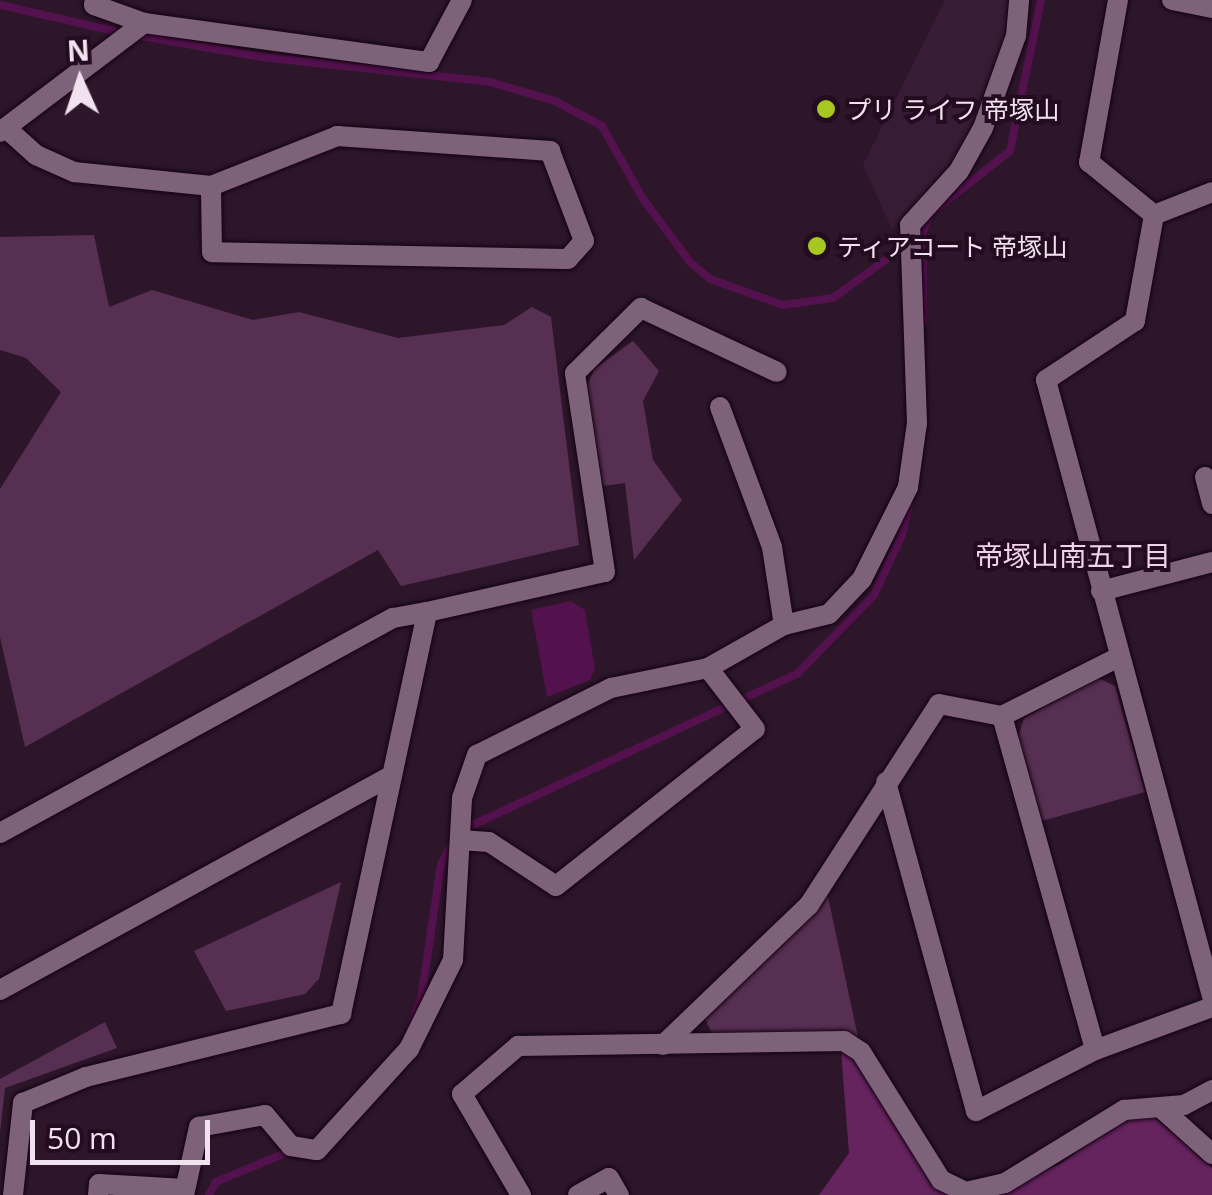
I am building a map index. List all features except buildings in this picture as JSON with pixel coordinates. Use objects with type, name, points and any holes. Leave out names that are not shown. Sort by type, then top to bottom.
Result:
[{"type":"street","points":[[95,0],[94,6],[135,30],[428,62],[462,0]]},
{"type":"street","points":[[98,1195],[99,1184],[185,1192],[198,1127],[265,1114],[292,1146],[317,1150],[410,1048],[453,960],[462,798],[477,756],[611,688],[708,668],[784,625],[828,614],[862,579],[908,487],[917,424],[910,225],[959,170],[982,128],[1016,36],[1019,0]]},
{"type":"street","points":[[1118,0],[1089,162],[1154,215]]},
{"type":"street","points":[[1172,0],[1212,8]]},
{"type":"street","points":[[135,30],[3,130],[36,155],[74,172],[211,186],[337,136],[550,151],[584,241],[568,259],[212,252],[211,186]]},
{"type":"street","points":[[1154,215],[1212,192]]},
{"type":"street","points":[[1154,215],[1135,320],[1046,380],[1117,658],[1212,996]]},
{"type":"street","points":[[0,834],[394,618],[604,572],[575,374],[640,308],[777,372]]},
{"type":"street","points":[[720,407],[772,548],[784,625]]},
{"type":"street","points":[[1205,478],[1212,504]]},
{"type":"street","points":[[1101,591],[1212,562]]},
{"type":"street","points":[[14,1195],[23,1104],[86,1077],[341,1014],[427,612]]},
{"type":"street","points":[[664,1045],[809,905],[938,704],[1002,716],[1117,658]]},
{"type":"street","points":[[460,840],[489,842],[556,886],[755,729],[708,668]]},
{"type":"street","points":[[1002,716],[1094,1050]]},
{"type":"street","points":[[0,990],[392,774]]},
{"type":"street","points":[[886,782],[976,1111],[1094,1050],[1212,1008]]},
{"type":"street","points":[[521,1195],[462,1094],[518,1046],[844,1041],[861,1052],[941,1180],[966,1192],[1006,1183],[1124,1110],[1184,1105],[1212,1090]]},
{"type":"street","points":[[1160,1107],[1212,1154]]},
{"type":"street","points":[[578,1195],[609,1178],[620,1195]]},
{"type":"shaded area","points":[[945,0],[1013,0],[1012,20],[990,95],[951,170],[892,229],[863,165]]},
{"type":"shaded area","points":[[94,235],[109,307],[152,290],[253,320],[299,312],[398,338],[504,325],[532,307],[551,317],[579,545],[401,586],[378,550],[25,747],[0,637],[0,489],[61,392],[26,358],[0,350],[0,237]]},
{"type":"shaded area","points":[[633,341],[659,371],[643,401],[653,460],[682,500],[634,560],[625,483],[603,486],[587,387],[594,369]]},
{"type":"shaded area","points":[[571,601],[585,610],[595,669],[590,680],[547,697],[531,610]]},
{"type":"shaded area","points":[[1098,678],[1115,686],[1145,792],[1042,821],[1018,738],[1024,718]]},
{"type":"shaded area","points":[[341,882],[319,979],[305,994],[226,1011],[194,951]]},
{"type":"shaded area","points":[[827,892],[859,1042],[713,1035],[705,1019],[809,919]]},
{"type":"shaded area","points":[[105,1022],[117,1048],[5,1088],[0,1132],[0,1079]]},
{"type":"shaded area","points":[[841,1050],[855,1058],[952,1195],[819,1195],[849,1153]]},
{"type":"shaded area","points":[[1152,1115],[1212,1168],[1212,1195],[983,1195],[1060,1164],[1126,1118]]},
{"type":"waterway","points":[[923,322],[923,232],[930,214],[1010,151],[1041,0]]},
{"type":"waterway","points":[[0,5],[122,33]]},
{"type":"waterway","points":[[136,35],[261,57],[490,82],[555,101],[602,126],[643,199],[690,262],[710,279],[783,305],[833,298],[906,245]]},
{"type":"waterway","points":[[464,829],[798,673],[874,595],[902,535],[909,504]]},
{"type":"waterway","points":[[410,1027],[421,999],[441,864],[455,839]]},
{"type":"waterway","points":[[209,1195],[216,1182],[290,1151]]},
{"type":"place","name":"プリ ライフ 帝塚山","points":[[826,109]]},
{"type":"place","name":"ティアコート 帝塚山","points":[[817,246]]},
{"type":"district","name":"帝塚山南五丁目","points":[[1073,555]]}]
